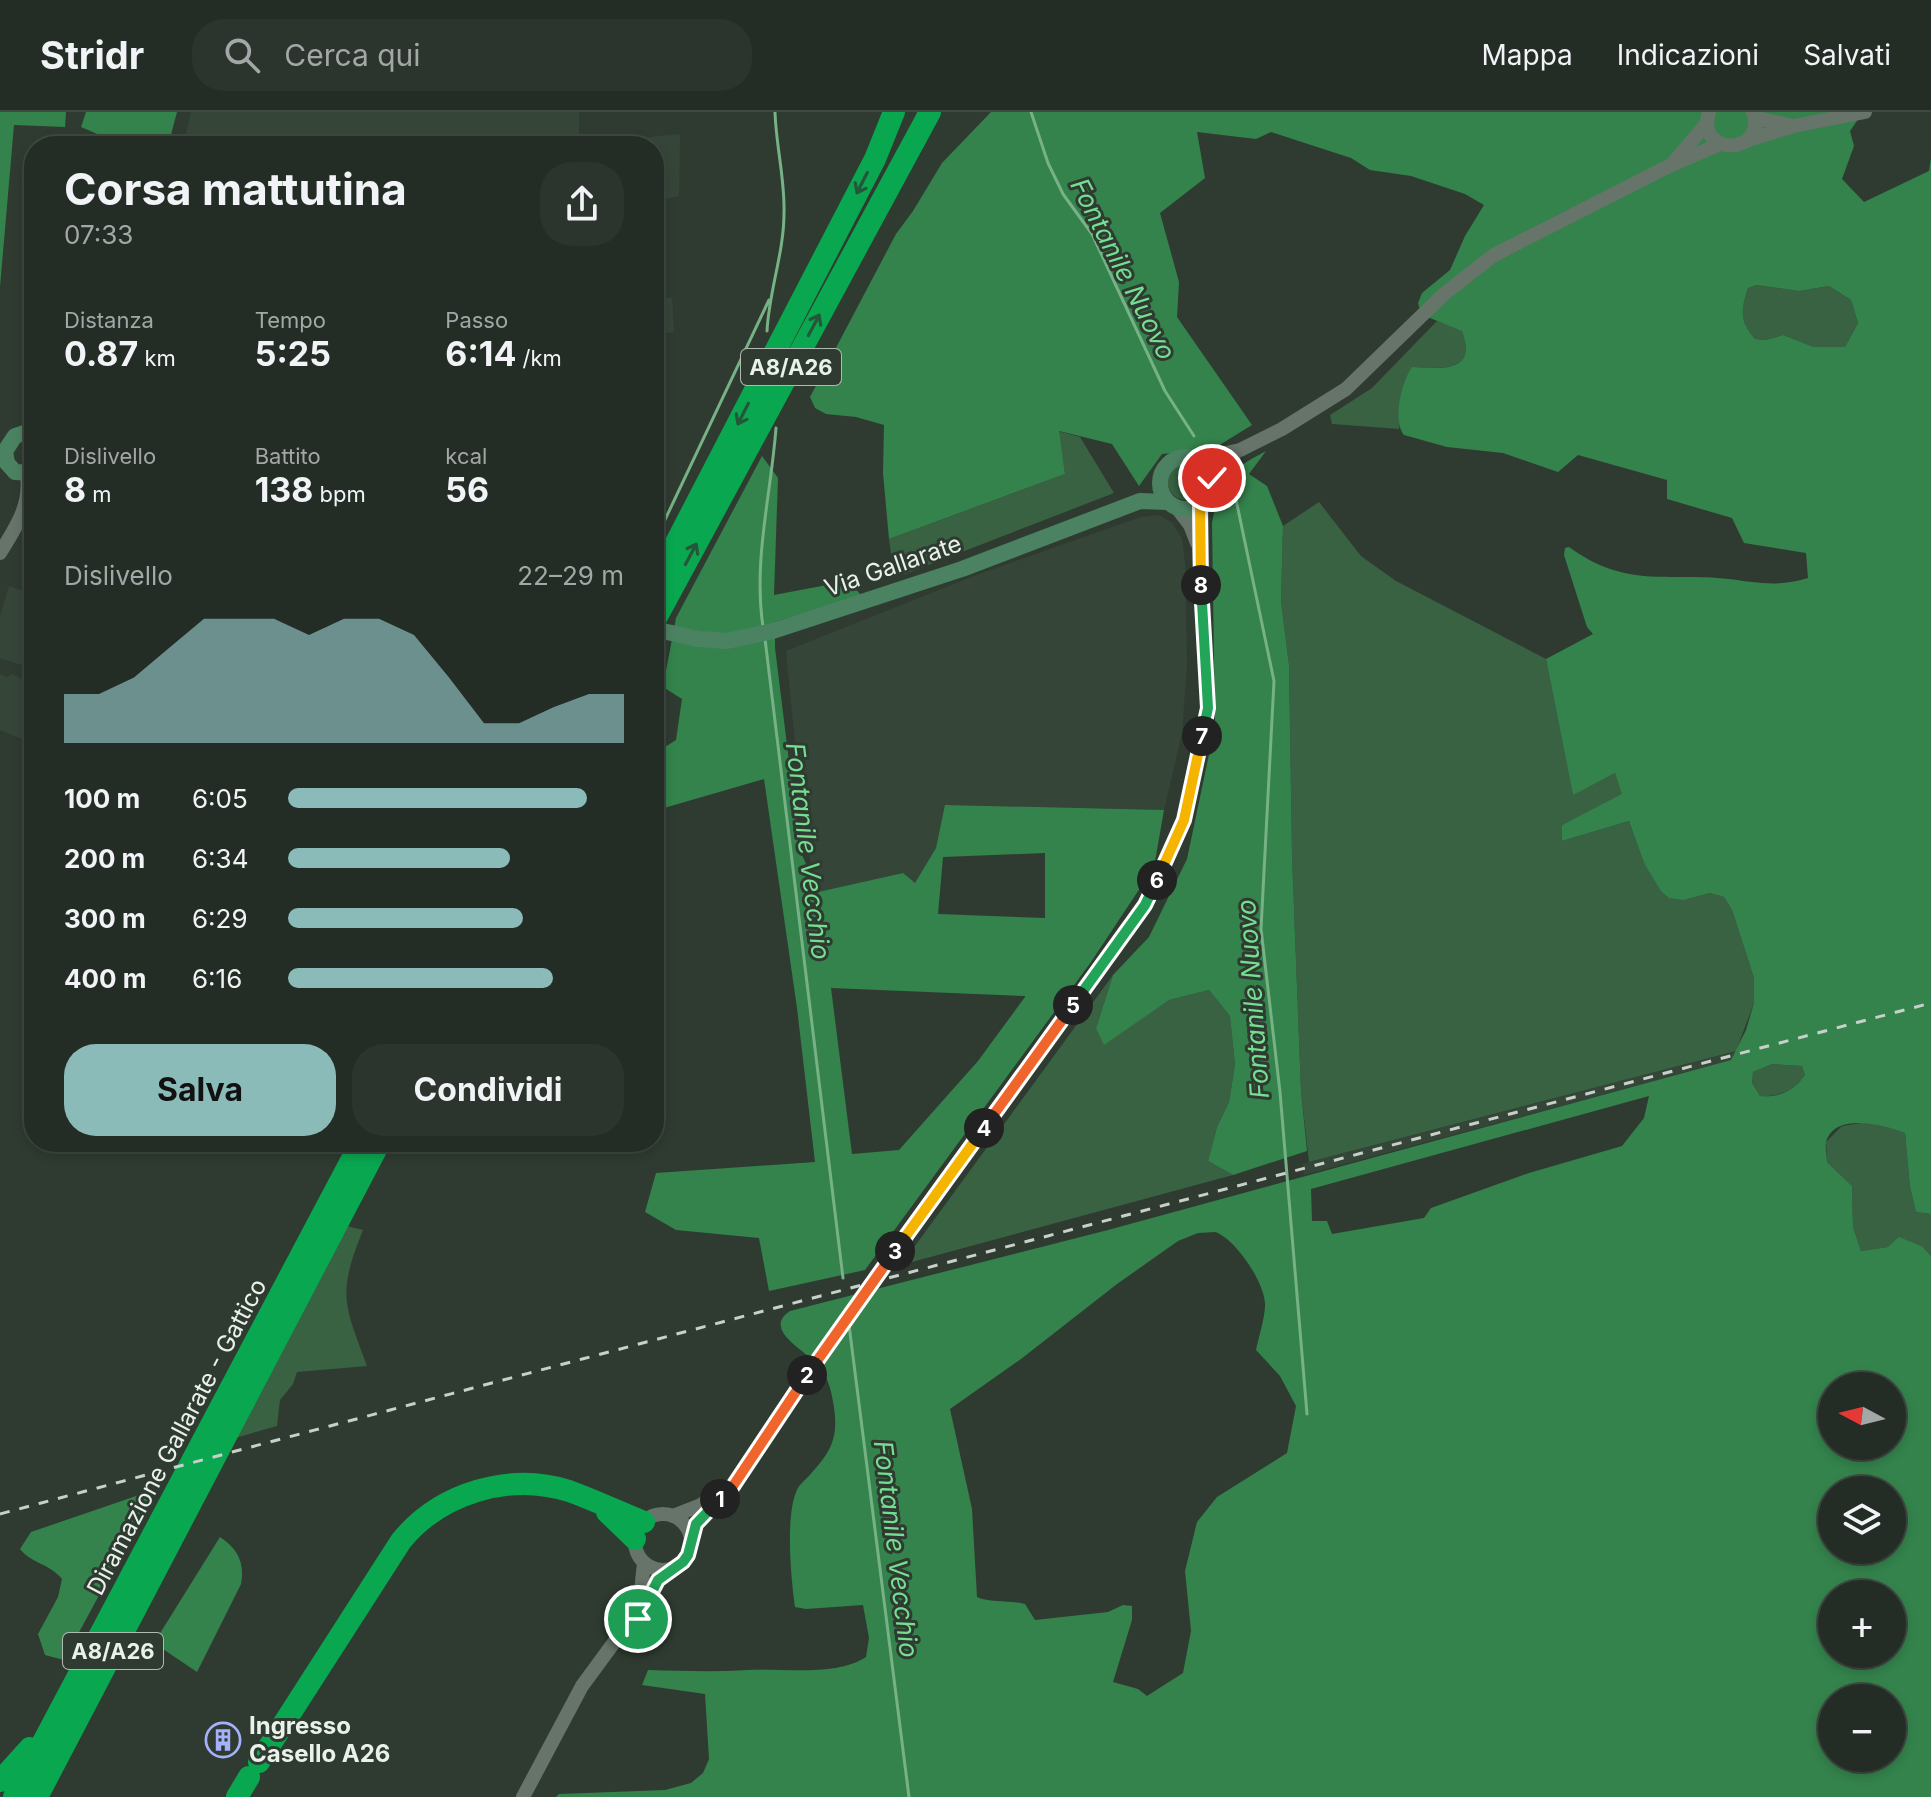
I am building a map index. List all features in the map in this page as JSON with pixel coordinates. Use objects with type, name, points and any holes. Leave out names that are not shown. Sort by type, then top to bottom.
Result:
[{"type":"highway","name":"A8/A26","points":[[664,566],[875,159],[894,112]]},
{"type":"highway","name":"A8/A26","points":[[664,604],[930,112]]},
{"type":"highway","name":"Diramazione Gallarate - Gattico","points":[[37,1797],[81,1693],[243,1384],[356,1152]]},
{"type":"highway","name":"Diramazione Gallarate - Gattico","points":[[243,1384],[374,1152]]},
{"type":"highway","points":[[237,1797],[401,1541],[416,1523],[455,1498],[505,1485],[568,1491],[597,1504],[639,1530]]},
{"type":"highway","name":"Diramazione Gallarate - Gattico","points":[[14,1797],[81,1693]]},
{"type":"highway","points":[[0,1781],[81,1693]]},
{"type":"highway","points":[[47,1797],[60,1772],[81,1693]]},
{"type":"main road","points":[[5,437],[7,463],[15,472],[24,473]]},
{"type":"main road","points":[[1140,501],[1169,462],[1176,458],[1198,459],[1209,470],[1210,493],[1193,509],[1172,505],[1159,484],[1161,474]]},
{"type":"main road","name":"Via Gallarate","points":[[664,631],[698,639],[727,641],[753,636],[962,569],[1140,501],[1172,505]]},
{"type":"street","points":[[1198,459],[1236,452],[1282,429],[1346,389],[1444,294],[1494,255],[1669,166],[1720,144],[1739,145],[1794,126],[1865,112]]},
{"type":"street","points":[[1748,140],[1753,134],[1754,115],[1794,126]]},
{"type":"street","points":[[1707,118],[1710,136],[1720,144]]},
{"type":"street","points":[[1669,166],[1707,118]]},
{"type":"street","points":[[1212,486],[1236,452]]},
{"type":"street","points":[[1172,505],[1190,525],[1199,551]]},
{"type":"street","points":[[561,1727],[638,1619],[658,1580],[688,1555],[696,1524],[733,1486],[803,1381],[1145,905],[1184,820],[1208,708],[1199,551],[1200,505]]},
{"type":"street","points":[[0,553],[24,510]]},
{"type":"street","points":[[669,1570],[651,1568],[638,1556],[639,1530],[658,1515],[673,1516],[701,1505],[726,1483],[780,1414]]},
{"type":"street","points":[[673,1516],[688,1529],[691,1538]]},
{"type":"street","points":[[523,1797],[582,1686],[632,1618],[641,1591],[644,1563]]},
{"type":"shaded area","points":[[191,112],[579,112],[579,136],[185,136]]},
{"type":"shaded area","points":[[680,134],[679,196],[664,199],[664,136],[660,136]]},
{"type":"shaded area","points":[[664,298],[672,298],[674,332],[664,334]]},
{"type":"shaded area","points":[[1159,515],[1172,523],[1182,539],[1187,664],[1182,733],[1164,810],[946,805],[936,848],[915,884],[902,873],[818,892],[804,833],[786,651],[979,574],[1141,517]]},
{"type":"shaded area","points":[[9,586],[24,591],[24,666],[0,658],[0,616]]},
{"type":"shaded area","points":[[0,674],[7,677],[12,674],[24,680],[24,740],[0,730]]},
{"type":"shaded area","points":[[1736,1051],[1731,1060],[1304,1175],[1302,1164]]},
{"type":"green space","points":[[0,112],[66,112],[65,127],[14,125],[0,287]]},
{"type":"green space","points":[[86,112],[177,112],[171,136],[102,136],[81,127]]},
{"type":"green space","points":[[991,112],[1863,112],[1850,131],[1854,146],[1842,179],[1864,202],[1929,171],[1931,158],[1931,1214],[1916,1212],[1910,1187],[1905,1133],[1874,1124],[1849,1124],[1831,1133],[1826,1147],[1827,1162],[1852,1186],[1853,1227],[1861,1251],[1888,1247],[1899,1237],[1923,1247],[1931,1256],[1931,1797],[556,1797],[559,1794],[665,1790],[691,1783],[703,1773],[709,1759],[705,1694],[642,1685],[648,1670],[808,1670],[840,1667],[866,1657],[869,1638],[863,1605],[795,1607],[790,1547],[793,1501],[799,1486],[829,1450],[835,1417],[831,1392],[822,1369],[784,1334],[782,1319],[790,1311],[1108,1230],[1731,1060],[1746,1030],[1754,1003],[1754,978],[1732,910],[1724,897],[1710,893],[1684,900],[1669,898],[1661,891],[1644,863],[1629,821],[1562,841],[1562,825],[1622,794],[1615,773],[1573,795],[1546,659],[1593,634],[1587,627],[1564,555],[1565,548],[1569,547],[1609,569],[1628,574],[1769,583],[1808,578],[1806,553],[1744,543],[1732,518],[1667,499],[1667,480],[1578,455],[1558,472],[1503,453],[1447,447],[1404,435],[1399,420],[1400,401],[1412,367],[1454,366],[1465,355],[1462,331],[1425,316],[1418,303],[1422,293],[1450,270],[1465,236],[1484,205],[1465,194],[1411,176],[1370,170],[1351,158],[1271,132],[1256,139],[1197,132],[1205,178],[1160,213],[1179,282],[1177,317],[1252,425],[1213,449],[1162,454],[1139,486],[1112,444],[1059,431],[1065,474],[889,539],[883,473],[884,425],[856,417],[826,414],[815,408],[810,397],[896,234],[942,163]],"holes":[[[1756,285],[1799,291],[1829,286],[1851,300],[1858,323],[1845,347],[1814,347],[1783,335],[1766,340],[1755,339],[1744,321],[1743,309],[1748,288]],[[1772,1064],[1802,1066],[1805,1075],[1790,1089],[1773,1096],[1760,1096],[1752,1083],[1753,1072]],[[1649,1096],[1644,1118],[1622,1146],[1529,1173],[1431,1208],[1424,1218],[1332,1234],[1327,1221],[1312,1221],[1311,1189]],[[1215,1232],[1223,1236],[1232,1243],[1255,1275],[1265,1307],[1256,1350],[1280,1376],[1296,1406],[1287,1453],[1217,1497],[1197,1522],[1185,1571],[1191,1631],[1183,1673],[1147,1696],[1138,1689],[1113,1682],[1132,1620],[1132,1606],[1123,1605],[1108,1612],[1035,1620],[1025,1604],[977,1597],[972,1509],[950,1409],[1021,1359],[1117,1284],[1178,1241],[1198,1233]]]},
{"type":"green space","points":[[1756,285],[1799,291],[1829,286],[1851,300],[1858,323],[1845,347],[1814,347],[1783,335],[1766,340],[1755,339],[1746,327],[1743,309],[1748,288]]},
{"type":"green space","points":[[1437,321],[1462,330],[1465,354],[1454,365],[1412,367],[1404,388],[1399,429],[1332,424],[1330,415],[1372,388]]},
{"type":"green space","points":[[1058,431],[1080,437],[1114,493],[905,574],[893,569],[889,539],[1065,474]]},
{"type":"green space","points":[[1266,451],[1249,474],[1267,486],[1283,526],[1281,601],[1289,665],[1292,857],[1301,1091],[1307,1151],[1233,1175],[1208,1161],[1217,1127],[1229,1102],[1235,1065],[1230,1016],[1209,990],[1169,1000],[1104,1045],[1096,1028],[1113,975],[1149,937],[1187,859],[1215,726],[1212,523],[1218,496],[1227,478]]},
{"type":"green space","points":[[762,456],[778,478],[774,595],[848,581],[861,595],[775,622],[775,648],[800,850],[818,892],[903,873],[915,883],[936,848],[945,805],[1164,810],[1154,867],[1091,962],[865,1270],[769,1291],[759,1238],[676,1230],[645,1212],[656,1173],[815,1162],[797,1008],[764,779],[664,808],[664,748],[676,740],[682,699],[664,688],[676,618]],"holes":[[[1045,853],[1045,918],[938,914],[943,857]],[[831,988],[1025,996],[978,1061],[899,1150],[852,1154]]]},
{"type":"green space","points":[[1186,464],[1199,469],[1204,482],[1199,495],[1186,500],[1173,495],[1168,482],[1173,469]]},
{"type":"green space","points":[[1319,502],[1361,556],[1396,581],[1546,659],[1573,794],[1615,773],[1623,795],[1562,825],[1562,841],[1629,821],[1644,863],[1684,900],[1710,893],[1724,897],[1732,910],[1754,978],[1754,1003],[1736,1051],[1309,1162],[1301,1091],[1292,857],[1289,665],[1281,601],[1283,526]]},
{"type":"green space","points":[[1113,975],[1096,1028],[1140,1018],[1169,1000],[1209,990],[1230,1016],[1235,1065],[1229,1102],[1217,1127],[1208,1161],[1233,1175],[901,1265]]},
{"type":"green space","points":[[1772,1064],[1802,1066],[1805,1075],[1785,1092],[1760,1096],[1752,1083],[1753,1072]]},
{"type":"green space","points":[[1867,1122],[1887,1125],[1905,1133],[1910,1187],[1916,1212],[1931,1214],[1931,1256],[1923,1247],[1861,1251],[1853,1227],[1852,1186],[1827,1162],[1826,1142],[1842,1126]]},
{"type":"green space","points":[[347,1226],[363,1230],[349,1270],[347,1299],[367,1366],[297,1372],[293,1384],[280,1400],[277,1426],[235,1438]]},
{"type":"green space","points":[[145,1493],[150,1501],[64,1660],[45,1655],[38,1634],[58,1597],[62,1579],[20,1549],[31,1532]]},
{"type":"green space","points":[[220,1537],[239,1557],[241,1584],[197,1672],[154,1643]]},
{"type":"waterway","name":"Fontanile Vecchio","points":[[767,331],[784,213],[775,112]]},
{"type":"waterway","name":"Fontanile Nuovo","points":[[1031,112],[1048,163],[1063,194],[1092,234],[1165,391],[1194,436]]},
{"type":"waterway","points":[[664,522],[769,300]]},
{"type":"waterway","name":"Fontanile Vecchio","points":[[763,627],[761,552],[776,428]]},
{"type":"waterway","name":"Fontanile Nuovo","points":[[1234,490],[1274,681],[1261,929],[1280,1092],[1307,1414]]},
{"type":"waterway","name":"Fontanile Vecchio","points":[[765,639],[843,1278]]},
{"type":"waterway","name":"Fontanile Vecchio","points":[[849,1325],[909,1797]]},
{"type":"railway","points":[[0,1514],[1931,1003]]},
{"type":"place","name":"Ingresso Casello A26","points":[[223,1740]]},
{"type":"route","points":[[638,1619],[658,1580],[688,1555],[696,1524],[733,1486],[880,1272],[1145,905],[1184,820],[1208,708],[1199,551],[1200,505],[1210,493],[1212,478]]}]
